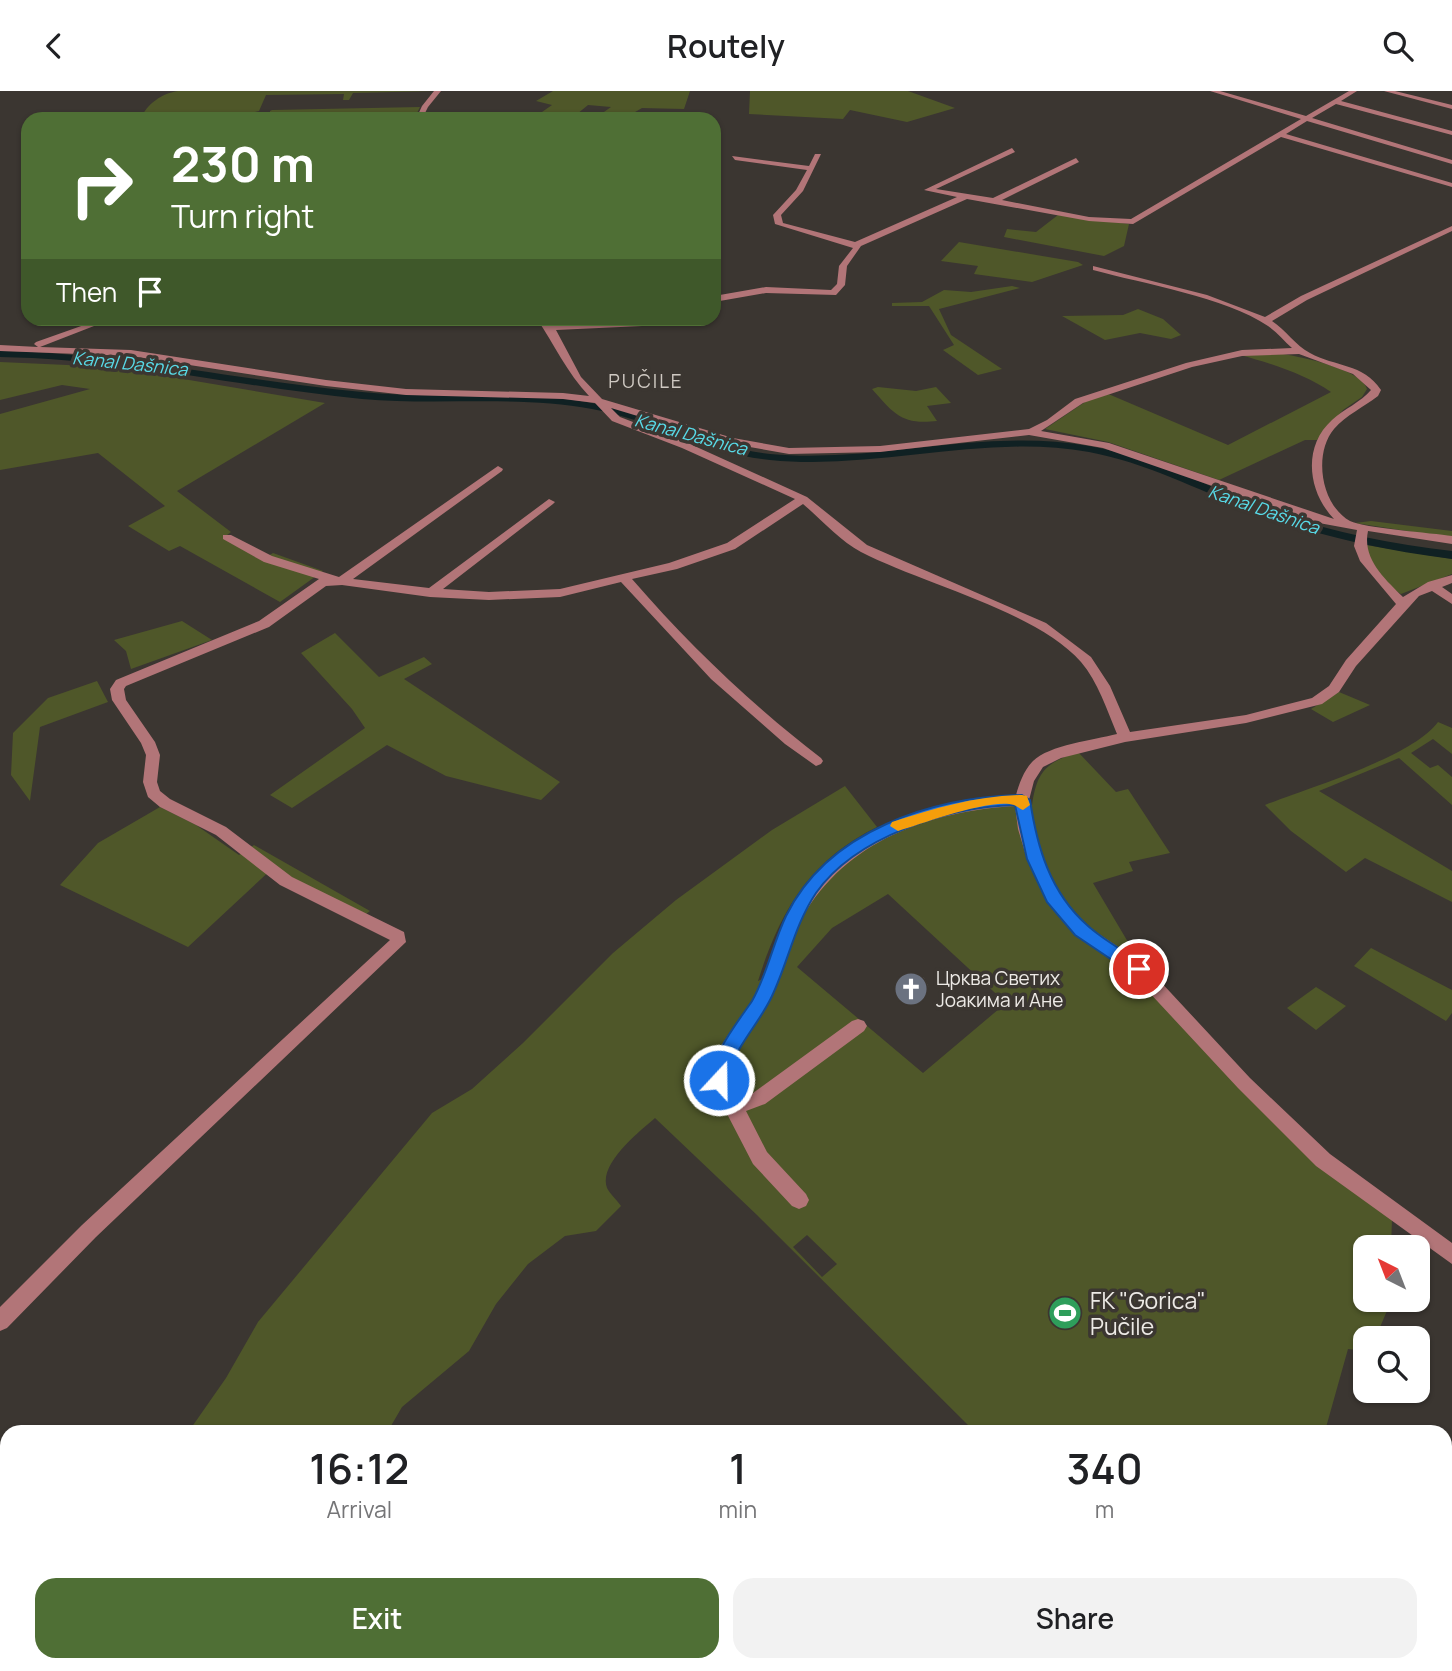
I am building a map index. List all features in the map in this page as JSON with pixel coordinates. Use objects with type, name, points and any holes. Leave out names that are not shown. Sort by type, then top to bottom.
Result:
[{"type":"street","points":[[422,112],[439,91]]},
{"type":"street","points":[[1213,91],[1452,162]]},
{"type":"street","points":[[1387,91],[1452,107]]},
{"type":"street","points":[[1336,92],[1351,93]]},
{"type":"street","points":[[1012,150],[928,190],[1089,219],[1133,222],[1351,93]]},
{"type":"street","points":[[1335,102],[1452,133]]},
{"type":"street","points":[[1280,134],[1452,185]]},
{"type":"street","points":[[818,156],[799,191],[779,211],[776,220],[786,227],[856,245],[964,197]]},
{"type":"street","points":[[735,158],[811,168]]},
{"type":"street","points":[[994,201],[1076,160]]},
{"type":"street","points":[[1265,321],[1304,298],[1452,228]]},
{"type":"street","points":[[721,298],[766,290],[833,293],[841,285],[843,266],[857,248],[856,245]]},
{"type":"street","points":[[1096,268],[1206,300],[1265,321],[1284,333],[1299,351]]},
{"type":"street","points":[[30,347],[88,326]]},
{"type":"street","points":[[587,326],[550,328],[577,378],[611,415],[697,450],[803,499],[863,548],[1041,626],[1086,660],[1103,686],[1125,737]]},
{"type":"street","points":[[0,348],[30,347],[150,355],[326,383],[406,392],[563,396],[598,401],[731,441],[789,451],[880,449],[1029,432],[1105,445],[1359,534],[1452,540]]},
{"type":"street","points":[[1029,432],[1051,422],[1079,401],[1150,376],[1231,355],[1299,351],[1365,376],[1376,390],[1324,435],[1319,451],[1318,479],[1326,505],[1359,534],[1387,589],[1403,604]]},
{"type":"street","points":[[0,1321],[89,1231],[398,942],[398,936],[286,881],[220,831],[165,803],[153,793],[150,782],[153,755],[148,742],[119,700],[117,689],[132,677],[264,624],[323,582],[338,581],[498,469]]},
{"type":"street","points":[[226,537],[268,559],[338,581],[430,593],[526,596],[560,593],[625,579],[731,546],[803,499]]},
{"type":"street","points":[[430,593],[549,502]]},
{"type":"street","points":[[625,579],[655,615],[734,692],[773,729],[816,761]]},
{"type":"street","points":[[1452,579],[1415,593],[1351,663],[1334,689],[1317,701],[1246,719],[1077,747],[1038,764],[1027,781],[1022,800],[1026,829],[1035,859],[1053,898],[1081,930],[1139,969],[1244,1083],[1323,1160],[1452,1255]]},
{"type":"street","points":[[1432,585],[1452,600]]},
{"type":"street","points":[[799,1200],[760,1158],[719,1080],[721,1065],[764,995],[794,917],[812,887],[850,850],[903,823],[941,811],[992,801],[1022,800]]},
{"type":"street","points":[[735,1107],[759,1099],[806,1067],[858,1026]]},
{"type":"green space","points":[[178,91],[435,91],[353,93],[349,100],[343,100],[344,94],[266,95],[259,111],[255,112],[145,112],[156,100]]},
{"type":"green space","points":[[553,91],[690,91],[684,109],[642,108],[635,112],[604,112],[611,107],[588,105],[580,112],[542,112],[552,105],[536,101]]},
{"type":"green space","points":[[750,91],[908,91],[955,108],[907,122],[850,110],[843,119],[749,114]]},
{"type":"green space","points":[[420,107],[418,112],[270,112]]},
{"type":"green space","points":[[1058,215],[1129,224],[1124,246],[1104,256],[1004,237],[1007,229],[1036,232]]},
{"type":"green space","points":[[959,242],[1083,265],[1032,282],[974,274],[978,266],[941,261]]},
{"type":"green space","points":[[1012,286],[1020,288],[939,309],[951,335],[1002,369],[978,375],[943,350],[954,345],[929,306],[892,306],[892,303],[922,302],[944,290],[971,292]]},
{"type":"green space","points":[[1138,309],[1163,319],[1181,335],[1171,339],[1140,333],[1105,340],[1062,316],[1123,315]]},
{"type":"green space","points":[[1283,354],[1343,370],[1362,382],[1367,389],[1362,397],[1343,410],[1317,440],[1305,440],[1219,480],[1108,442],[1045,429],[1088,400],[1106,393],[1228,445],[1331,392],[1299,374],[1240,355]]},
{"type":"green space","points":[[0,362],[112,367],[325,403],[177,491],[231,532],[223,538],[261,560],[273,553],[323,571],[280,602],[180,546],[169,551],[128,526],[165,506],[98,453],[0,470],[0,414],[90,389],[62,385],[0,400]]},
{"type":"green space","points":[[878,387],[916,391],[936,387],[951,403],[927,406],[937,421],[915,421],[893,411],[872,389]]},
{"type":"green space","points":[[1371,521],[1452,531],[1452,538],[1355,523]]},
{"type":"green space","points":[[1366,545],[1452,559],[1452,574],[1401,594],[1379,573],[1370,559]]},
{"type":"green space","points":[[182,621],[212,640],[131,669],[126,651],[114,640]]},
{"type":"green space","points":[[335,633],[379,677],[424,657],[432,664],[404,679],[560,782],[541,800],[446,776],[387,745],[292,808],[270,795],[365,728],[352,709],[301,653]]},
{"type":"green space","points":[[97,681],[108,702],[40,727],[30,801],[11,775],[13,733],[48,698]]},
{"type":"green space","points":[[1339,692],[1370,705],[1333,722],[1311,709]]},
{"type":"green space","points":[[1438,722],[1452,728],[1452,754],[1433,739],[1411,753],[1430,768],[1438,765],[1452,777],[1452,805],[1399,758],[1319,791],[1452,871],[1452,902],[1365,858],[1346,872],[1291,831],[1265,805],[1384,759],[1425,735]]},
{"type":"green space","points":[[1078,752],[1116,792],[1128,789],[1170,853],[1129,862],[1133,871],[1093,883],[1141,964],[1130,968],[1392,1219],[1391,1235],[1353,1235],[1353,1313],[1386,1313],[1381,1326],[1353,1326],[1353,1350],[1348,1349],[1327,1425],[968,1425],[757,1215],[655,1118],[622,1149],[609,1169],[607,1188],[621,1206],[596,1231],[565,1236],[528,1264],[496,1304],[469,1351],[402,1407],[392,1425],[193,1425],[226,1378],[258,1322],[432,1113],[472,1089],[523,1043],[613,953],[676,900],[772,830],[845,786],[877,827],[833,855],[801,890],[776,932],[758,981],[783,968],[810,903],[834,872],[857,854],[884,838],[943,815],[1004,805],[1032,805],[1040,776],[1051,765]],"holes":[[[888,894],[1006,1003],[923,1073],[797,967],[832,928]],[[807,1235],[837,1264],[822,1277],[793,1247]]]},
{"type":"green space","points":[[160,807],[196,825],[239,855],[254,845],[370,911],[366,914],[294,879],[275,866],[188,947],[60,885],[98,843]]},
{"type":"green space","points":[[1371,948],[1452,990],[1452,1013],[1446,1021],[1354,966]]},
{"type":"green space","points":[[1316,987],[1346,1006],[1316,1030],[1287,1008]]},
{"type":"building","name":"Црква Светих Јоакима и Ане","points":[[914,976],[923,978],[927,986],[910,1000],[897,990]]},
{"type":"waterway","name":"Kanal Dašnica","points":[[0,354],[88,358],[364,396],[578,404],[615,411],[725,448],[771,457],[851,457],[1010,443],[1089,449],[1169,473],[1318,530],[1375,543],[1452,555]]},
{"type":"slow traffic","points":[[898,826],[941,811],[992,801],[1022,800],[1023,805]]},
{"type":"place","name":"Црква Светих Јоакима и Ане","points":[[911,989]]},
{"type":"place","name":"FK \"Gorica\" Pučile","points":[[1065,1313]]},
{"type":"district","name":"PUČILE","points":[[646,381]]},
{"type":"route","points":[[719,1080],[721,1065],[764,995],[794,917],[812,887],[850,850],[903,823],[941,811],[992,801],[1022,800],[1026,829],[1035,859],[1053,898],[1081,930],[1139,969]]}]
